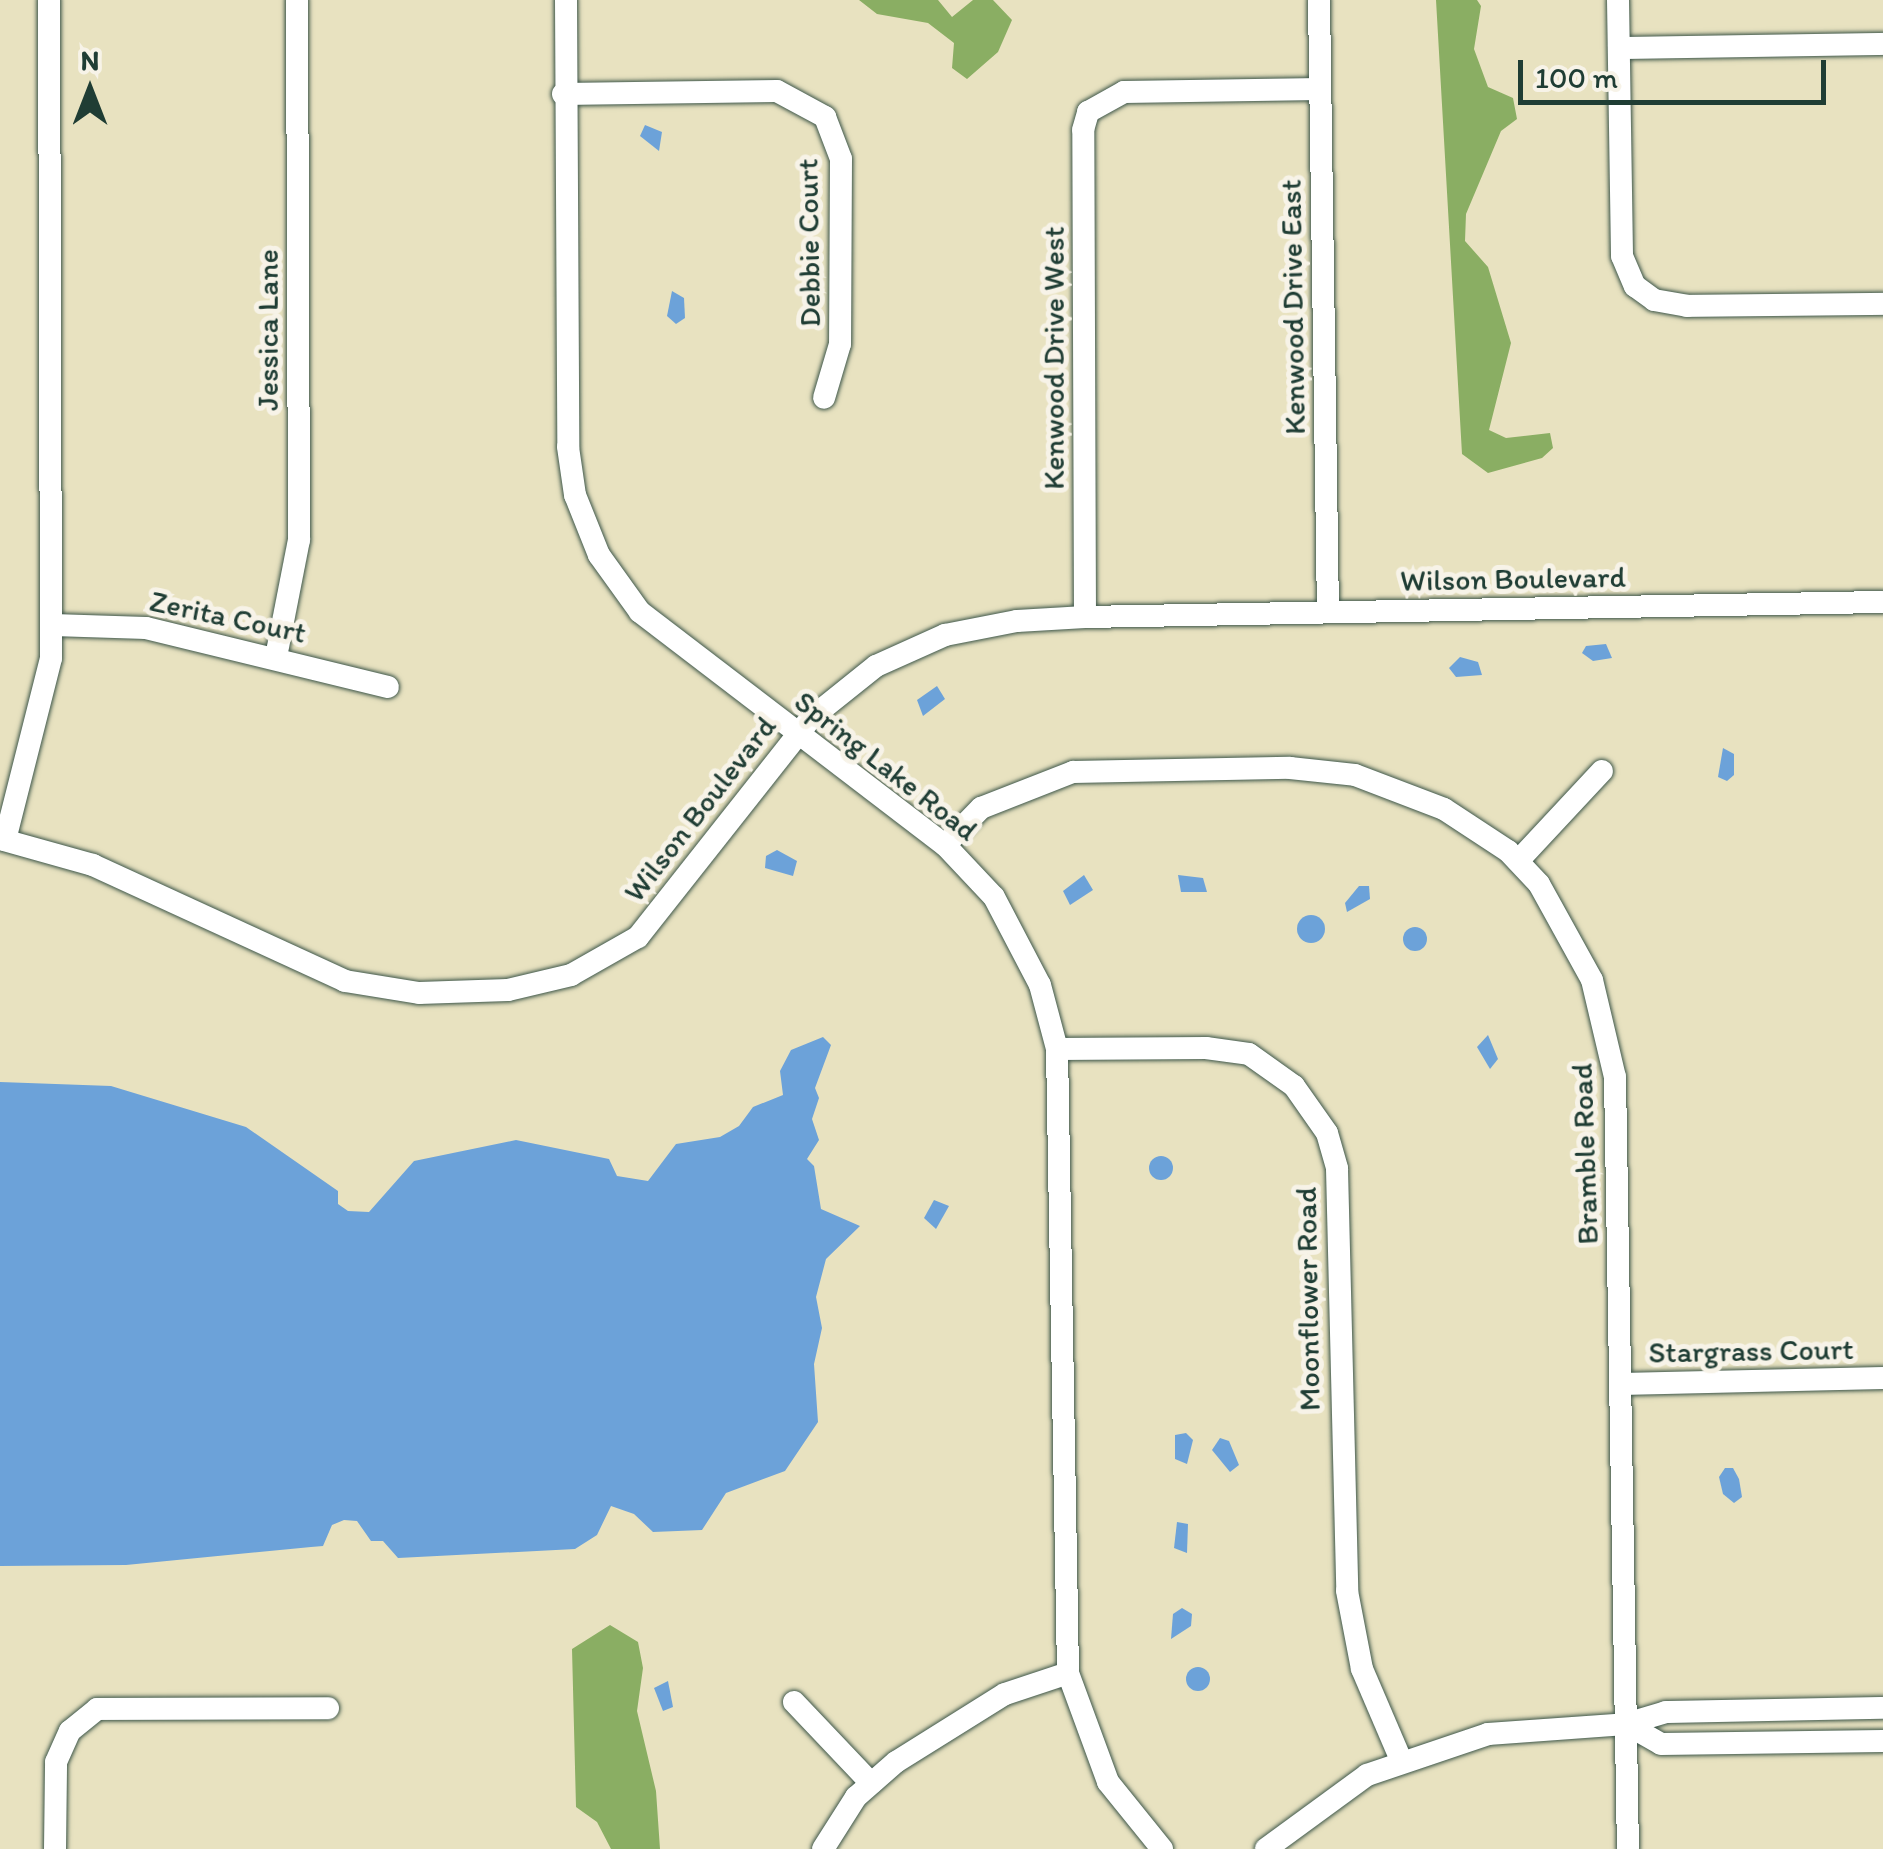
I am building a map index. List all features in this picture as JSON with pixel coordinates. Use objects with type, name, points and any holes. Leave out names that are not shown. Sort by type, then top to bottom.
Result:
[{"type":"street","points":[[2,840],[41,717],[53,624],[49,0]]},
{"type":"street","name":"Jessica Lane","points":[[276,656],[300,512],[297,0]]},
{"type":"street","name":"Spring Lake Road","points":[[566,0],[563,94],[568,447],[575,495],[599,555],[640,612],[946,845],[994,897],[1040,985],[1057,1050],[1068,1673],[1108,1782],[1162,1849]]},
{"type":"street","name":"Kenwood Drive East","points":[[1318,0],[1328,612]]},
{"type":"street","points":[[1618,0],[1622,256],[1644,294],[1687,306],[1883,304]]},
{"type":"street","points":[[1619,48],[1883,44]]},
{"type":"street","name":"Kenwood Drive West","points":[[1085,618],[1082,130],[1097,104],[1124,92],[1320,89]]},
{"type":"street","name":"Debbie Court","points":[[563,94],[777,92],[825,117],[836,136],[841,178],[840,344],[824,398]]},
{"type":"street","name":"Wilson Boulevard","points":[[2,840],[93,865],[345,981],[419,993],[508,990],[571,975],[638,937],[796,733],[857,679],[914,646],[990,624],[1328,612],[1883,602]]},
{"type":"street","name":"Zerita Court","points":[[53,624],[146,628],[276,656],[388,687]]},
{"type":"street","name":"Bramble Road","points":[[946,845],[982,808],[1074,772],[1290,768],[1395,788],[1444,810],[1518,861],[1571,935],[1610,1040],[1628,1849]]},
{"type":"street","points":[[1518,861],[1602,772]]},
{"type":"street","name":"Moonflower Road","points":[[1057,1050],[1206,1048],[1249,1054],[1294,1086],[1327,1133],[1337,1169],[1346,1591],[1362,1668],[1402,1760]]},
{"type":"street","name":"Stargrass Court","points":[[1620,1384],[1883,1378]]},
{"type":"street","points":[[823,1849],[871,1784],[967,1715],[1068,1673]]},
{"type":"street","points":[[794,1702],[871,1784]]},
{"type":"street","points":[[55,1849],[56,1762],[70,1731],[97,1709],[127,1705],[328,1708]]},
{"type":"street","points":[[1266,1849],[1318,1806],[1402,1760],[1488,1734],[1626,1724],[1666,1712],[1883,1708]]},
{"type":"street","points":[[1626,1724],[1661,1744],[1883,1741]]},
{"type":"green space","points":[[859,0],[938,0],[952,17],[973,0],[993,0],[1012,20],[998,52],[967,79],[952,68],[954,43],[928,23],[877,14]]},
{"type":"green space","points":[[1436,0],[1477,0],[1481,6],[1474,49],[1488,87],[1513,98],[1517,119],[1501,131],[1466,214],[1465,241],[1488,267],[1511,343],[1489,430],[1506,438],[1550,433],[1553,448],[1542,458],[1488,473],[1462,454]]},
{"type":"green space","points":[[610,1625],[638,1642],[643,1668],[637,1711],[656,1791],[660,1849],[611,1849],[597,1822],[576,1807],[572,1649]]},
{"type":"water","points":[[645,125],[662,132],[659,151],[640,136]]},
{"type":"water","points":[[672,291],[684,298],[685,318],[676,324],[667,316]]},
{"type":"water","points":[[1606,644],[1612,658],[1593,661],[1582,653],[1586,646]]},
{"type":"water","points":[[1460,657],[1478,662],[1482,675],[1456,677],[1449,668]]},
{"type":"water","points":[[937,686],[945,699],[923,716],[917,700]]},
{"type":"water","points":[[1723,748],[1734,754],[1734,775],[1727,781],[1718,777]]},
{"type":"water","points":[[777,850],[797,861],[793,876],[765,868],[766,856]]},
{"type":"water","points":[[1084,875],[1093,890],[1070,905],[1063,891]]},
{"type":"water","points":[[1178,875],[1203,878],[1207,892],[1181,892]]},
{"type":"water","points":[[1359,886],[1369,886],[1370,899],[1347,912],[1345,903]]},
{"type":"water","points":[[1311,915],[1321,919],[1325,929],[1321,939],[1311,943],[1301,939],[1297,929],[1301,919]]},
{"type":"water","points":[[1415,927],[1427,939],[1415,951],[1403,939]]},
{"type":"water","points":[[1488,1035],[1498,1059],[1490,1069],[1477,1047]]},
{"type":"water","points":[[823,1037],[831,1045],[815,1088],[819,1098],[812,1119],[819,1140],[807,1159],[814,1166],[821,1209],[860,1226],[826,1259],[816,1297],[822,1328],[814,1364],[818,1422],[785,1471],[726,1493],[702,1530],[653,1532],[634,1514],[611,1506],[597,1535],[575,1549],[398,1558],[383,1541],[371,1541],[357,1521],[344,1520],[332,1525],[323,1546],[126,1565],[0,1566],[0,1082],[111,1086],[246,1127],[338,1191],[338,1204],[348,1211],[369,1212],[414,1161],[516,1140],[609,1159],[617,1176],[648,1181],[676,1144],[720,1137],[739,1126],[753,1107],[783,1095],[780,1071],[791,1050]]},
{"type":"water","points":[[1161,1156],[1173,1168],[1161,1180],[1149,1168]]},
{"type":"water","points":[[934,1200],[949,1206],[936,1229],[924,1218]]},
{"type":"water","points":[[1186,1433],[1193,1440],[1187,1464],[1175,1459],[1175,1435]]},
{"type":"water","points":[[1220,1438],[1229,1441],[1239,1465],[1230,1472],[1212,1450]]},
{"type":"water","points":[[1725,1468],[1733,1468],[1739,1479],[1742,1497],[1734,1503],[1723,1494],[1719,1477]]},
{"type":"water","points":[[1177,1522],[1188,1524],[1187,1553],[1174,1548]]},
{"type":"water","points":[[1182,1608],[1192,1614],[1191,1626],[1171,1639],[1173,1614]]},
{"type":"water","points":[[1198,1667],[1207,1670],[1207,1688],[1198,1691],[1189,1688],[1186,1679],[1189,1670]]},
{"type":"water","points":[[668,1681],[673,1707],[663,1711],[654,1688]]}]
